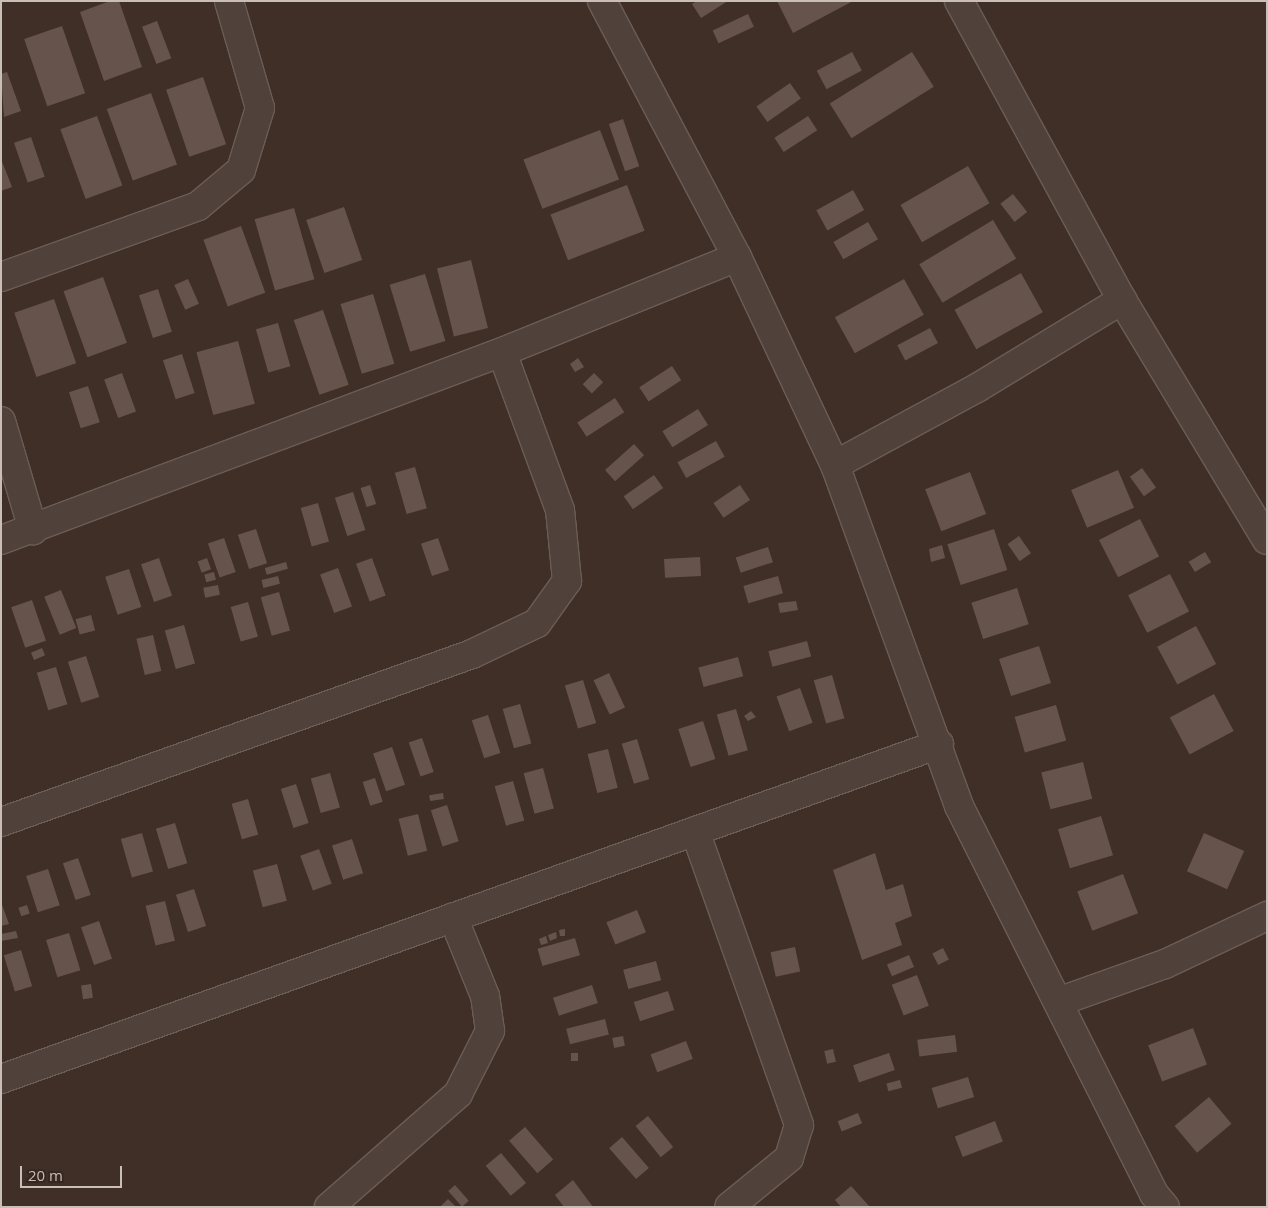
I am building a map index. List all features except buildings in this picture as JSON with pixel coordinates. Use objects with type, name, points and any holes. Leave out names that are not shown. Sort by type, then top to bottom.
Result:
[{"type":"street","points":[[1,277],[198,206],[241,170],[260,108],[229,1]]},
{"type":"street","points":[[602,1],[737,258],[835,465],[939,744],[959,806],[1058,1002],[1153,1203]]},
{"type":"street","points":[[959,1],[1122,300],[1267,540]]},
{"type":"street","points":[[1,540],[33,530],[502,352],[737,258]]},
{"type":"street","points":[[835,465],[977,388],[1122,300]]},
{"type":"street","points":[[1,822],[472,654],[537,623],[568,581],[560,510],[502,352]]},
{"type":"street","points":[[1,421],[33,530]]},
{"type":"street","points":[[1,1079],[939,744]]},
{"type":"street","points":[[695,831],[800,1124],[788,1158],[729,1207]]},
{"type":"street","points":[[1058,1002],[1165,964],[1267,916]]},
{"type":"street","points":[[329,1207],[458,1094],[490,1031],[485,996],[453,917]]}]
